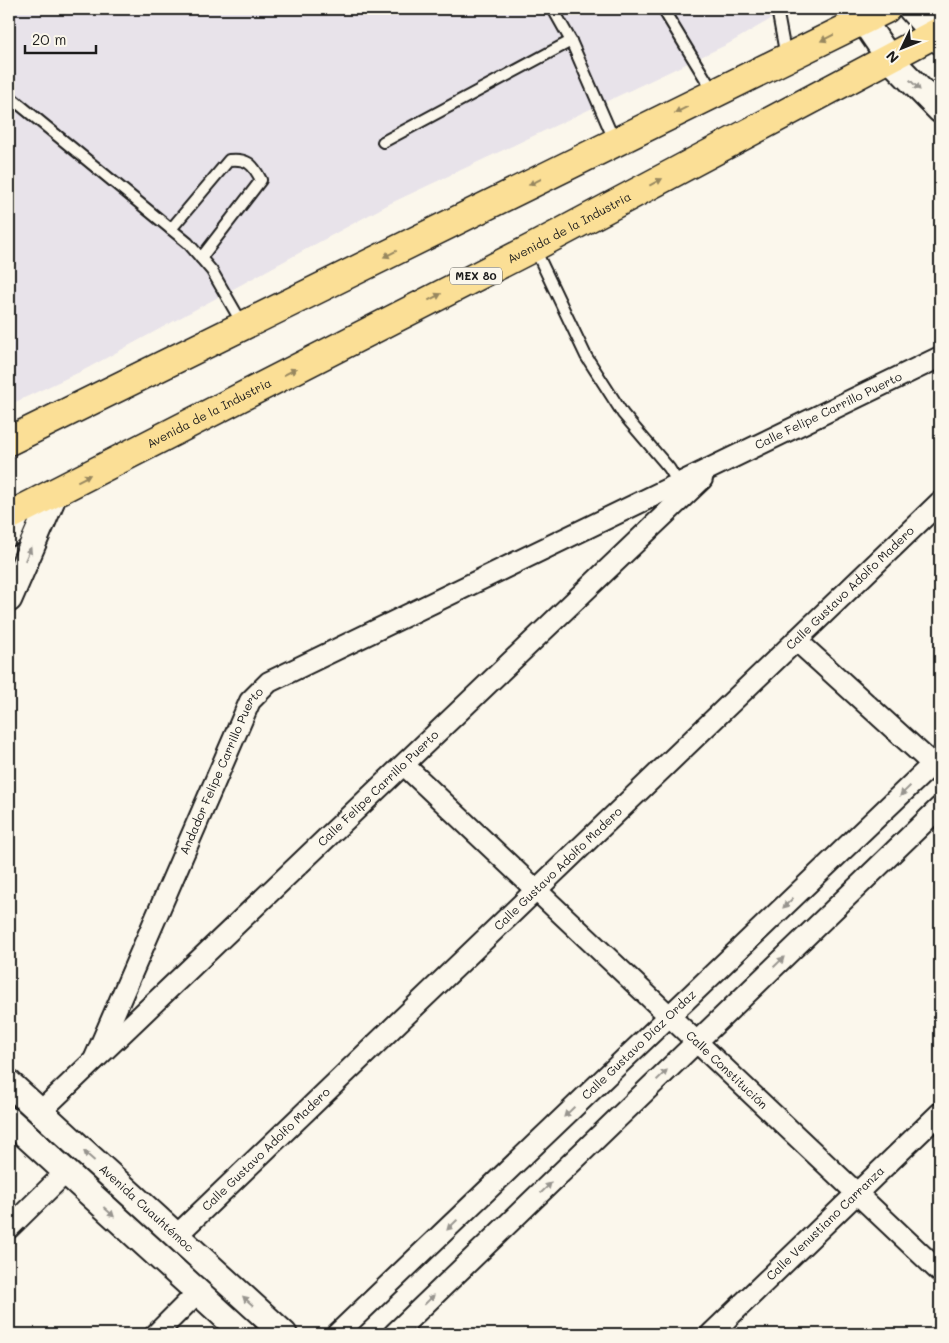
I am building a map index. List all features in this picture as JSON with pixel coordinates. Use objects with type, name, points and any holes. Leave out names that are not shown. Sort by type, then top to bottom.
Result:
[{"type":"main road","points":[[9,441],[786,58],[870,13]]},
{"type":"main road","name":"Avenida de la Industria","points":[[12,520],[55,493],[534,246],[889,58],[938,35]]},
{"type":"street","points":[[911,9],[938,35]]},
{"type":"street","points":[[870,13],[889,58],[940,110]]},
{"type":"street","name":"Calle Felipe Carrillo Puerto","points":[[462,589],[940,357]]},
{"type":"street","name":"Calle Felipe Carrillo Puerto","points":[[40,1112],[717,466]]},
{"type":"street","points":[[9,599],[55,493]]},
{"type":"street","name":"Calle Gustavo Adolfo Madero","points":[[176,1236],[940,502]]},
{"type":"street","name":"Andador Felipe Carrillo Puerto","points":[[94,1060],[250,701],[269,682],[462,589]]},
{"type":"street","points":[[796,640],[938,764]]},
{"type":"street","name":"Calle Constitución","points":[[404,764],[940,1272]]},
{"type":"street","name":"Calle Gustavo Díaz Ordaz","points":[[337,1334],[670,1016],[938,764]]},
{"type":"street","points":[[394,1334],[940,807]]},
{"type":"street","name":"Avenida Cuauhtémoc","points":[[9,1083],[284,1334]]},
{"type":"street","name":"Calle Venustiano Carranza","points":[[711,1334],[940,1113]]},
{"type":"street","points":[[9,1120],[244,1334]]},
{"type":"street","points":[[43,1151],[62,1132]]},
{"type":"street","points":[[9,1228],[66,1172]]},
{"type":"street","points":[[156,1334],[198,1292]]},
{"type":"lane","points":[[553,9],[571,41],[615,142]]},
{"type":"lane","points":[[777,9],[786,58]]},
{"type":"lane","points":[[666,14],[714,93]]},
{"type":"lane","points":[[383,142],[571,41]]},
{"type":"lane","points":[[9,96],[188,243],[212,272],[244,325]]},
{"type":"lane","points":[[171,229],[229,160],[240,159],[254,166],[261,180],[201,258]]},
{"type":"lane","points":[[534,246],[586,356],[623,414],[669,468],[679,484]]},
{"type":"shaded area","points":[[9,9],[788,9],[728,44],[391,203],[84,370],[9,405]]}]
